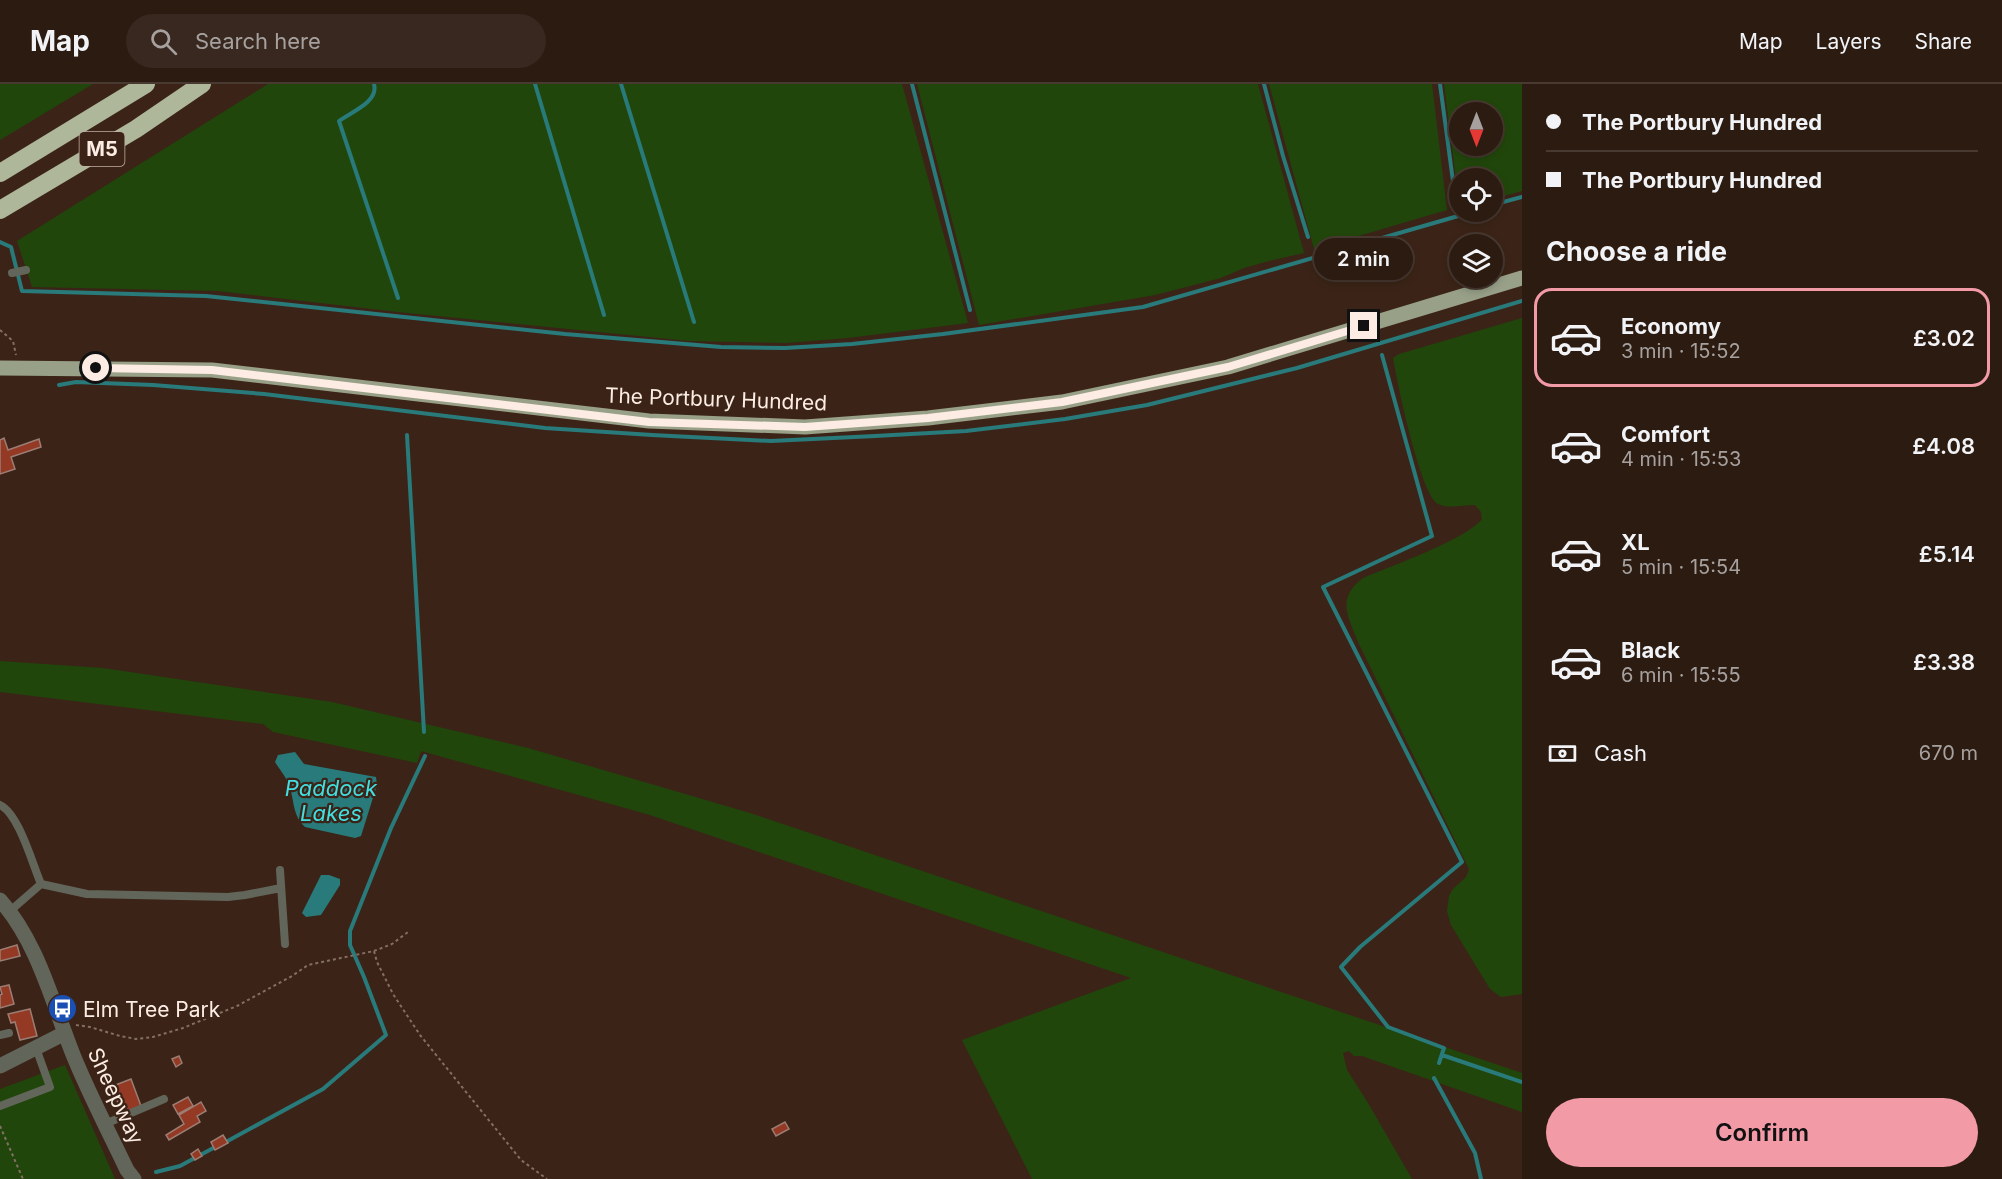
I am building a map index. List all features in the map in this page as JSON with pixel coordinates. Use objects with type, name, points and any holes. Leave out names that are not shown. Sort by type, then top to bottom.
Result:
[{"type":"highway","name":"M5","points":[[0,173],[146,84]]},
{"type":"highway","name":"M5","points":[[0,210],[136,129],[202,84]]},
{"type":"main road","name":"The Portbury Hundred","points":[[0,368],[212,370],[649,422],[805,427],[928,418],[1062,402],[1228,367],[1522,278]]},
{"type":"street","name":"Sheepway","points":[[5,906],[29,940],[92,1102],[127,1170],[134,1179]]},
{"type":"street","points":[[0,1066],[64,1031]]},
{"type":"lane","points":[[12,273],[25,270]]},
{"type":"lane","points":[[0,805],[7,808],[17,824],[41,884]]},
{"type":"lane","points":[[280,870],[285,944]]},
{"type":"lane","points":[[5,906],[41,884],[87,894],[228,897],[245,896],[282,888]]},
{"type":"lane","points":[[0,1035],[9,1033]]},
{"type":"lane","points":[[0,1106],[50,1088],[36,1048]]},
{"type":"lane","points":[[104,1124],[164,1099]]},
{"type":"path","points":[[0,330],[13,340],[17,367]]},
{"type":"path","points":[[64,1031],[77,1025],[128,1037],[153,1037],[183,1028],[237,1005],[276,986],[308,965],[374,951],[392,944],[408,932]]},
{"type":"path","points":[[374,951],[393,994],[420,1035],[521,1160],[547,1179]]},
{"type":"path","points":[[0,1125],[23,1179]]},
{"type":"green space","points":[[0,84],[93,84],[0,140]]},
{"type":"green space","points":[[268,84],[902,84],[968,323],[848,338],[786,343],[689,341],[398,312],[218,291],[32,287],[17,241]]},
{"type":"green space","points":[[917,84],[1258,84],[1304,253],[1244,268],[1221,278],[1155,295],[979,325]]},
{"type":"green space","points":[[1269,84],[1432,84],[1447,210],[1314,249]]},
{"type":"green space","points":[[1444,84],[1522,84],[1522,191],[1503,196],[1503,168],[1455,168],[1453,156],[1503,156],[1503,102],[1449,102],[1449,124]]},
{"type":"green space","points":[[1522,318],[1522,994],[1501,997],[1490,989],[1451,925],[1447,911],[1449,896],[1466,877],[1469,869],[1358,642],[1348,616],[1347,600],[1349,593],[1363,578],[1445,544],[1474,527],[1482,519],[1481,512],[1475,505],[1451,507],[1438,504],[1431,496],[1410,436],[1393,358],[1399,354]]},
{"type":"green space","points":[[0,661],[103,668],[332,702],[528,748],[750,813],[1522,1073],[1522,1112],[1362,1056],[1354,1056],[1349,1051],[1343,1053],[1347,1070],[1412,1179],[1032,1179],[962,1040],[1131,978],[650,815],[421,751],[417,763],[273,732],[263,724],[0,692]]},
{"type":"green space","points":[[65,1065],[115,1179],[0,1179],[0,1089]]},
{"type":"water","name":"Paddock Lakes","points":[[295,752],[304,764],[376,777],[377,785],[361,836],[355,838],[305,827],[297,817],[288,783],[275,762],[278,755]]},
{"type":"water","name":"Paddock Lakes","points":[[321,875],[340,879],[340,885],[321,915],[306,917],[302,913]]},
{"type":"building","points":[[4,438],[8,450],[39,439],[41,447],[11,457],[15,469],[0,474],[0,440]]},
{"type":"building","points":[[17,945],[20,956],[0,961],[0,950]]},
{"type":"building","points":[[9,985],[14,1004],[0,1008],[0,995],[2,994],[0,987]]},
{"type":"building","points":[[30,1009],[37,1036],[20,1040],[15,1022],[11,1023],[8,1014]]},
{"type":"building","points":[[179,1056],[182,1063],[176,1067],[172,1059]]},
{"type":"building","points":[[131,1079],[141,1106],[124,1113],[116,1099],[118,1097],[113,1086]]},
{"type":"building","points":[[188,1097],[193,1106],[178,1114],[173,1105]]},
{"type":"building","points":[[201,1102],[206,1111],[197,1116],[200,1122],[169,1140],[166,1135],[184,1124],[179,1115]]},
{"type":"building","points":[[785,1122],[789,1129],[776,1136],[772,1129]]},
{"type":"building","points":[[223,1135],[228,1143],[215,1150],[211,1142]]},
{"type":"building","points":[[198,1149],[202,1156],[195,1160],[191,1154]]},
{"type":"waterway","points":[[374,84],[372,96],[368,101],[339,121],[398,298]]},
{"type":"waterway","points":[[535,84],[604,315]]},
{"type":"waterway","points":[[621,84],[694,322]]},
{"type":"waterway","points":[[912,84],[970,310]]},
{"type":"waterway","points":[[1264,84],[1308,237]]},
{"type":"waterway","points":[[1440,84],[1451,168]]},
{"type":"waterway","points":[[1503,202],[1522,197]]},
{"type":"waterway","points":[[0,242],[11,247],[22,291],[206,296],[565,334],[721,347],[785,348],[852,344],[943,334],[1143,307],[1449,219]]},
{"type":"waterway","points":[[59,385],[76,382],[153,385],[264,394],[545,428],[652,435],[771,441],[966,431],[1065,419],[1147,405],[1297,368],[1522,301]]},
{"type":"waterway","points":[[1382,355],[1432,536],[1323,587],[1462,862],[1360,947],[1341,967],[1388,1027],[1444,1048],[1439,1063]]},
{"type":"waterway","points":[[407,435],[424,732]]},
{"type":"waterway","points":[[224,1143],[323,1089],[386,1035],[350,945],[350,931],[391,828],[425,756]]},
{"type":"waterway","points":[[1442,1055],[1522,1082]]},
{"type":"waterway","points":[[1434,1078],[1475,1153],[1481,1179]]},
{"type":"waterway","points":[[156,1172],[180,1166],[217,1146]]},
{"type":"place","name":"Elm Tree Park","points":[[62,1009]]},
{"type":"route","points":[[96,368],[212,370],[649,422],[805,427],[928,418],[1062,402],[1228,367],[1364,326]]}]
